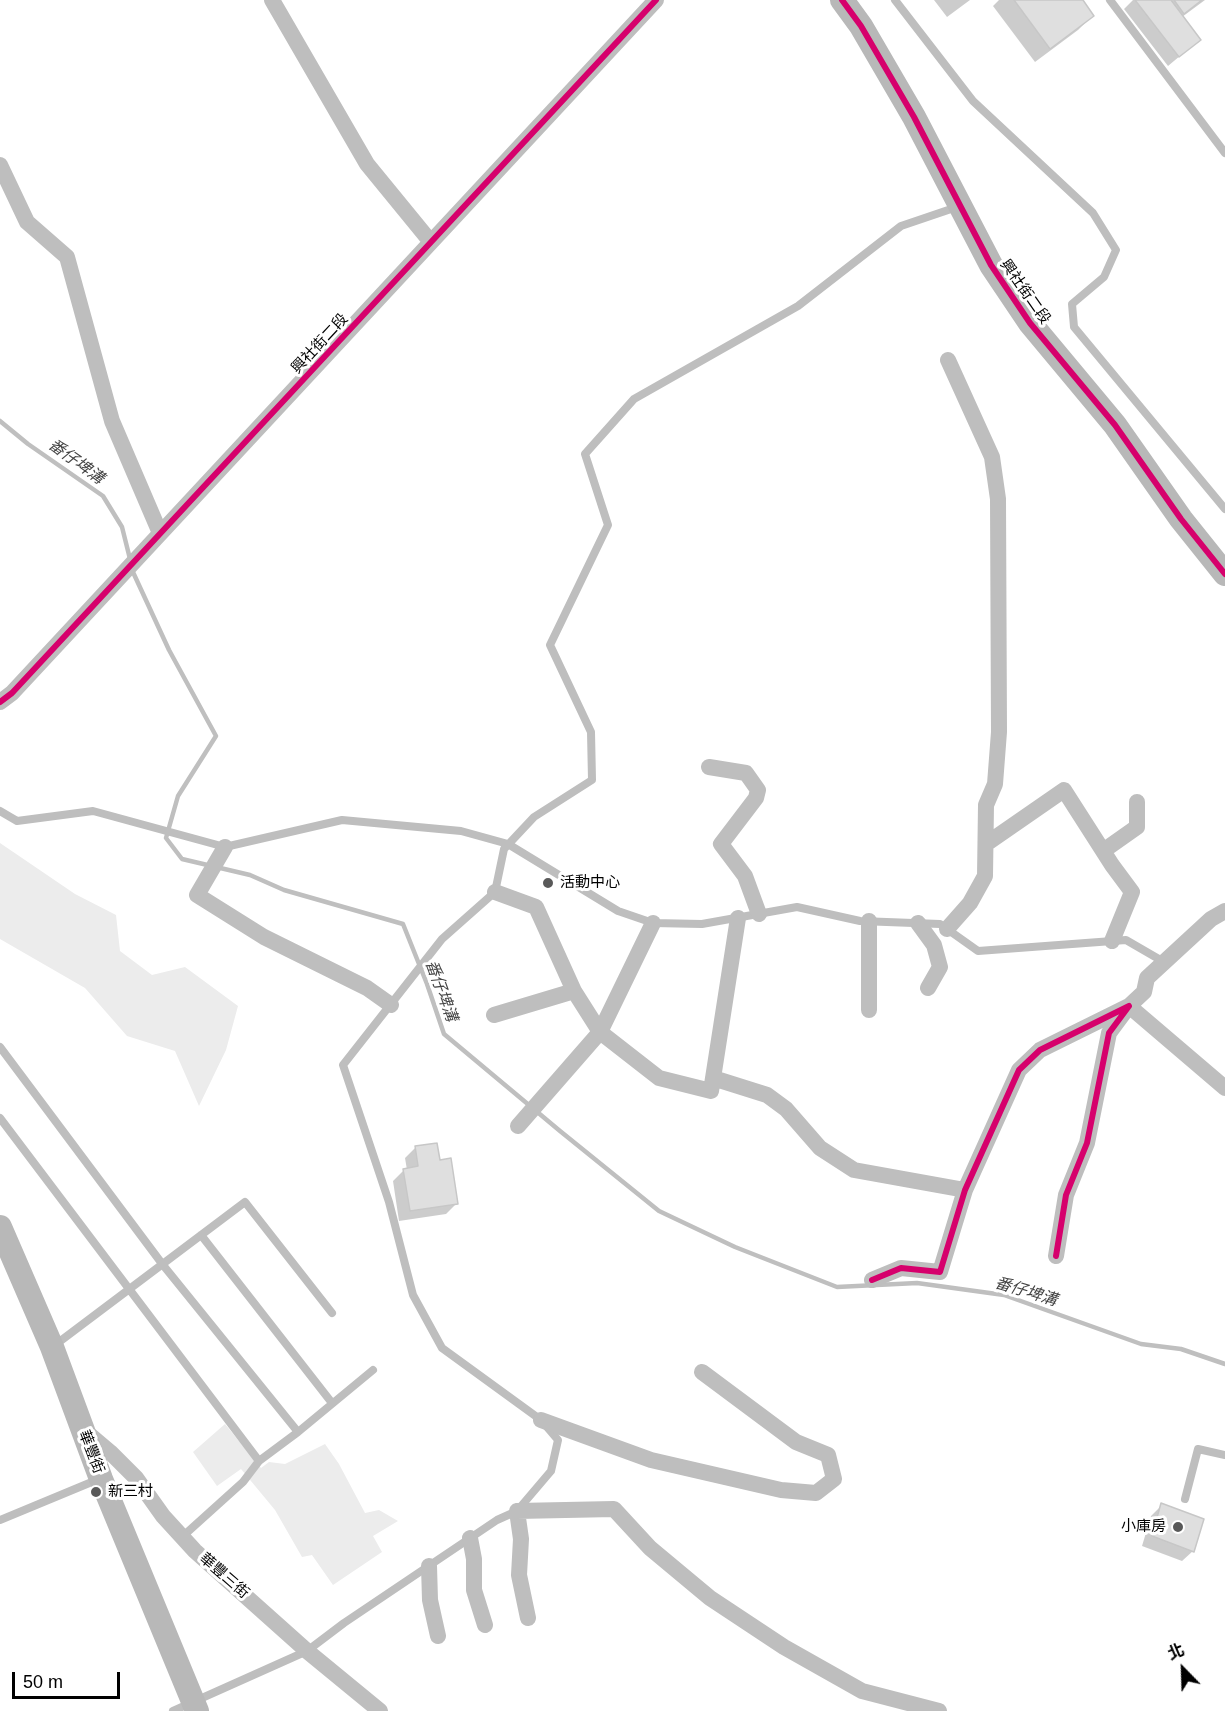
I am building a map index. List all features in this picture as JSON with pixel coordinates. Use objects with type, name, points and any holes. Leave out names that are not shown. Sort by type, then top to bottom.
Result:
[{"type":"street","points":[[272,0],[367,164],[430,241]]},
{"type":"street","name":"興社街二段","points":[[0,702],[12,693],[656,0]]},
{"type":"street","name":"興社街二段","points":[[842,0],[861,26],[914,117],[991,265],[1030,323],[1115,425],[1181,519],[1225,574]]},
{"type":"street","points":[[0,165],[27,222],[67,257],[112,421],[160,533]]},
{"type":"street","points":[[947,929],[970,903],[985,876],[986,805],[995,784],[999,732],[998,498],[992,457],[948,360]]},
{"type":"street","points":[[709,767],[746,773],[758,790],[756,798],[721,844],[745,876],[759,914]]},
{"type":"street","points":[[986,844],[1064,790],[1132,892],[1112,941]]},
{"type":"street","points":[[1103,851],[1137,827],[1137,802]]},
{"type":"street","points":[[225,847],[197,895],[264,937],[367,988],[391,1005]]},
{"type":"street","points":[[495,892],[536,908],[574,991],[600,1032],[659,1078],[711,1091],[738,918]]},
{"type":"street","points":[[1056,1256],[1066,1194],[1087,1143],[1109,1033],[1129,1006],[1144,992],[1147,978],[1211,919],[1225,911]]},
{"type":"street","points":[[869,921],[869,1010]]},
{"type":"street","points":[[518,1126],[600,1032],[653,923]]},
{"type":"street","points":[[918,923],[934,945],[940,967],[928,988]]},
{"type":"street","points":[[494,1015],[574,991]]},
{"type":"street","points":[[1129,1006],[1225,1088]]},
{"type":"street","points":[[872,1280],[902,1268],[940,1272],[964,1190],[1020,1070],[1040,1050],[1129,1006]]},
{"type":"street","points":[[713,1078],[767,1095],[786,1109],[820,1148],[854,1170],[964,1190]]},
{"type":"street","name":"華豐街","points":[[0,1227],[5,1251],[52,1347],[188,1708]]},
{"type":"street","points":[[542,1420],[651,1460],[781,1490],[816,1493],[834,1479],[828,1455],[796,1442],[702,1372]]},
{"type":"street","name":"華豐三街","points":[[82,1428],[136,1478],[181,1538],[307,1651],[380,1711]]},
{"type":"street","points":[[528,1618],[519,1575],[521,1539],[517,1511],[614,1509],[650,1548],[710,1598],[784,1647],[862,1691],[939,1711]]},
{"type":"street","points":[[470,1538],[474,1559],[474,1590],[485,1625]]},
{"type":"street","points":[[429,1566],[430,1600],[438,1636]]},
{"type":"lane","points":[[895,0],[973,101],[1093,213],[1116,250],[1104,277],[1072,303],[1074,327],[1225,509]]},
{"type":"lane","points":[[1110,0],[1225,153]]},
{"type":"lane","points":[[188,1708],[307,1651],[344,1623],[497,1520],[517,1511],[551,1471],[558,1440],[542,1420],[442,1348],[413,1295],[389,1202],[343,1065],[442,939],[495,892],[504,849],[508,844],[534,817],[592,780],[591,732],[550,645],[608,525],[585,454],[634,399],[798,306],[901,226],[961,205]]},
{"type":"lane","points":[[0,811],[17,821],[93,811],[225,847],[342,820],[461,831],[508,844],[618,911],[653,923],[702,924],[797,907],[860,921],[940,924],[978,951],[1126,940],[1165,962]]},
{"type":"lane","points":[[0,1047],[163,1265],[298,1432]]},
{"type":"lane","points":[[0,1118],[259,1461]]},
{"type":"lane","points":[[52,1347],[244,1202],[332,1313]]},
{"type":"lane","points":[[201,1235],[332,1403]]},
{"type":"lane","points":[[181,1538],[243,1482],[259,1461],[373,1370]]},
{"type":"lane","points":[[1185,1499],[1198,1449],[1225,1455]]},
{"type":"lane","points":[[0,1520],[101,1479]]},
{"type":"shaded area","points":[[0,843],[75,894],[116,915],[120,951],[152,975],[185,967],[238,1006],[226,1050],[199,1106],[175,1051],[127,1036],[85,988],[0,939]]},
{"type":"shaded area","points":[[225,1424],[261,1468],[269,1462],[285,1464],[325,1444],[339,1464],[365,1513],[379,1510],[398,1521],[373,1536],[382,1552],[333,1585],[312,1555],[302,1557],[275,1510],[241,1469],[217,1486],[193,1452]]},
{"type":"building","points":[[1014,0],[1083,0],[1094,16],[1050,49]]},
{"type":"building","points":[[1135,0],[1171,0],[1201,40],[1179,57]]},
{"type":"building","points":[[1174,0],[1202,0],[1184,14]]},
{"type":"building","points":[[437,1143],[440,1160],[451,1158],[458,1204],[410,1211],[403,1169],[418,1166],[415,1146]]},
{"type":"building","name":"小庫房","points":[[1161,1503],[1204,1519],[1194,1552],[1152,1536]]},
{"type":"waterway","name":"番仔埤溝","points":[[0,421],[28,444],[103,496],[122,527],[130,559]]},
{"type":"waterway","name":"番仔埤溝","points":[[132,570],[169,650],[216,736],[178,796],[166,838],[182,859],[250,875],[284,890],[403,924],[444,1034],[659,1211],[735,1247],[837,1287],[917,1283],[1004,1295],[1141,1344],[1181,1349],[1225,1364]]},
{"type":"cycle path","points":[[0,702],[12,693],[656,0]]},
{"type":"cycle path","points":[[842,0],[861,26],[914,117],[991,265],[1030,323],[1115,425],[1181,519],[1225,574]]},
{"type":"cycle path","points":[[872,1280],[901,1268],[940,1272],[965,1190],[1019,1070],[1040,1050],[1129,1006],[1109,1033],[1087,1143],[1066,1195],[1056,1256]]},
{"type":"place","name":"活動中心","points":[[548,883]]},
{"type":"place","name":"新三村","points":[[96,1492]]},
{"type":"place","name":"小庫房","points":[[1178,1527]]}]
